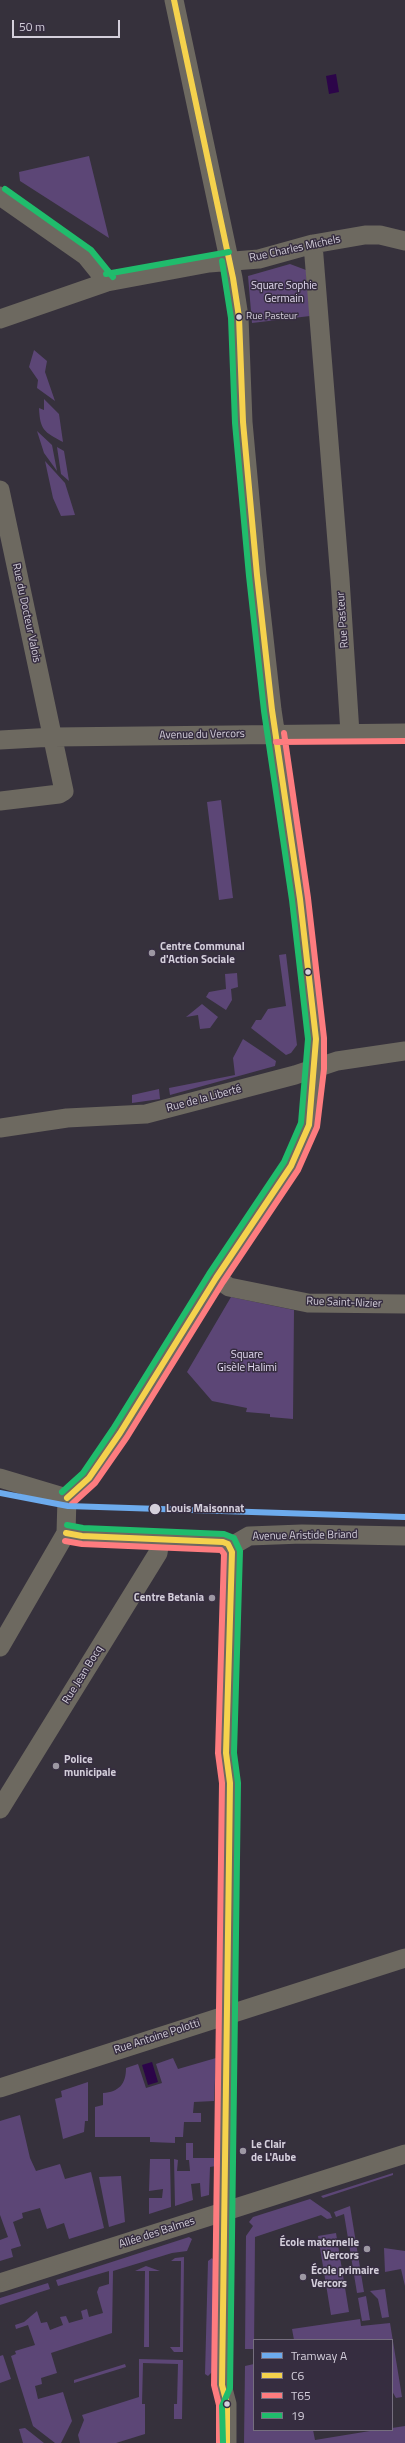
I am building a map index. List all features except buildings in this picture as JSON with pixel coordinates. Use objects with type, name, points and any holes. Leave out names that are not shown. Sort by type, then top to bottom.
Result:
[{"type":"street","points":[[0,1647],[66,1533],[68,1498],[89,1478],[120,1432],[216,1278],[291,1166],[301,1147],[309,1125],[316,1068],[316,1039],[300,899],[276,734],[257,575],[243,422],[239,317],[230,260],[174,0]]},
{"type":"street","points":[[0,196],[86,256],[107,282]]},
{"type":"street","name":"Rue Charles Michels","points":[[0,319],[107,282],[230,260],[259,259],[313,244],[365,236],[380,235],[405,241]]},
{"type":"street","name":"Rue Pasteur","points":[[313,244],[340,579],[350,733]]},
{"type":"street","name":"Rue du Docteur Valois","points":[[0,490],[54,737],[64,791],[59,794],[0,801]]},
{"type":"street","name":"Avenue du Vercors","points":[[0,740],[54,737],[405,733]]},
{"type":"street","name":"Rue de la Liberté","points":[[0,1128],[67,1118],[146,1114],[295,1076],[337,1060],[405,1051]]},
{"type":"street","name":"Rue Saint-Nizier","points":[[216,1278],[229,1287],[308,1303],[405,1304]]},
{"type":"street","points":[[0,1478],[68,1498]]},
{"type":"street","points":[[66,1533],[160,1540],[224,1542],[230,1547],[232,1595],[226,1753],[230,1783],[222,2388],[227,2404],[227,2443]]},
{"type":"street","name":"Avenue Aristide Briand","points":[[230,1547],[249,1536],[302,1534],[405,1536]]},
{"type":"street","name":"Rue Jean Bocq","points":[[0,1809],[158,1553],[160,1540]]},
{"type":"street","name":"Rue Antoine Polotti","points":[[0,2088],[226,2014],[405,1958]]},
{"type":"street","name":"Allée des Balmes","points":[[0,2282],[405,2154]]},
{"type":"street","points":[[215,2443],[214,2404],[222,2388]]},
{"type":"green space","points":[[89,156],[109,238],[20,181],[19,172]]},
{"type":"green space","name":"Square Sophie Germain","points":[[290,264],[306,270],[310,316],[252,323],[248,276]]},
{"type":"green space","points":[[34,350],[47,361],[45,372],[55,401],[37,388],[38,380],[29,367]]},
{"type":"green space","points":[[44,399],[59,414],[63,442],[47,433],[42,426],[39,408],[44,410]]},
{"type":"green space","points":[[37,431],[52,445],[57,471],[44,453]]},
{"type":"green space","points":[[57,447],[64,451],[69,481],[61,474]]},
{"type":"green space","points":[[45,461],[65,483],[75,515],[61,516],[53,498]]},
{"type":"green space","points":[[221,800],[233,898],[219,900],[207,802]]},
{"type":"green space","points":[[286,954],[297,1045],[291,1053],[286,1055],[251,1028],[256,1020],[261,1020],[268,1009],[286,1006],[279,955]]},
{"type":"green space","points":[[237,973],[238,987],[231,989],[232,1000],[226,1010],[206,997],[209,992],[226,989],[225,974]]},
{"type":"green space","points":[[202,1004],[218,1017],[210,1028],[200,1029],[198,1015],[186,1017]]},
{"type":"green space","points":[[243,1039],[276,1061],[275,1066],[170,1095],[169,1088],[235,1075],[233,1058]]},
{"type":"green space","points":[[159,1089],[160,1099],[132,1103],[132,1095]]},
{"type":"green space","name":"Square Gisèle Halimi","points":[[231,1297],[294,1310],[293,1419],[270,1417],[270,1414],[246,1412],[247,1408],[212,1401],[187,1372]]},
{"type":"green space","points":[[173,2058],[178,2069],[216,2058],[214,2101],[194,2102],[193,2113],[201,2113],[201,2122],[184,2122],[183,2137],[175,2137],[175,2143],[150,2142],[150,2137],[95,2137],[95,2107],[103,2105],[103,2093],[117,2089],[123,2083],[126,2068],[138,2064],[146,2088],[162,2083],[156,2064]]},
{"type":"green space","points":[[88,2082],[88,2121],[85,2121],[84,2132],[63,2139],[55,2099],[62,2097],[61,2091]]},
{"type":"green space","points":[[20,2115],[30,2158],[36,2171],[60,2164],[65,2179],[91,2172],[104,2228],[69,2239],[64,2223],[47,2229],[40,2208],[22,2213],[23,2218],[13,2222],[21,2246],[11,2249],[13,2257],[0,2261],[0,2240],[8,2237],[0,2215],[0,2121]]},
{"type":"green space","points":[[186,2143],[193,2143],[193,2158],[216,2158],[216,2166],[210,2167],[209,2195],[201,2197],[200,2183],[191,2184],[193,2200],[175,2206],[174,2159],[178,2160],[177,2171],[190,2171],[189,2160],[186,2160]]},
{"type":"green space","points":[[150,2159],[170,2159],[171,2207],[149,2214],[149,2198],[162,2198],[163,2189],[149,2191]]},
{"type":"green space","points":[[393,2173],[393,2175],[323,2198],[321,2196]]},
{"type":"green space","points":[[121,2176],[125,2222],[109,2227],[99,2177]]},
{"type":"green space","points":[[310,2199],[330,2213],[332,2218],[327,2219],[321,2215],[255,2237],[254,2339],[253,2349],[245,2349],[246,2236],[253,2226],[249,2222],[253,2217]]},
{"type":"green space","points":[[350,2206],[364,2292],[357,2293],[344,2214],[336,2217],[334,2212]]},
{"type":"green space","points":[[336,2233],[349,2312],[331,2315],[318,2236]]},
{"type":"green space","points":[[189,2237],[192,2239],[187,2251],[172,2253],[113,2271],[112,2333],[51,2353],[57,2373],[41,2378],[42,2384],[35,2386],[38,2399],[63,2392],[72,2421],[61,2443],[55,2443],[33,2426],[11,2356],[16,2354],[15,2351],[35,2345],[28,2325],[16,2329],[15,2325],[24,2322],[37,2311],[41,2323],[47,2322],[50,2330],[63,2325],[60,2317],[66,2316],[69,2323],[83,2319],[81,2311],[87,2309],[89,2317],[103,2313],[97,2292],[99,2287],[109,2284],[109,2271],[58,2286],[56,2280]]},
{"type":"green space","points":[[384,2248],[405,2251],[405,2286],[401,2269],[385,2272]]},
{"type":"green space","points":[[184,2257],[183,2352],[174,2352],[170,2347],[180,2347],[181,2261],[171,2261],[175,2258]]},
{"type":"green space","points":[[212,2258],[214,2261],[212,2372],[208,2376],[205,2374],[208,2261]]},
{"type":"green space","points":[[146,2266],[160,2271],[149,2271],[149,2347],[144,2347],[145,2271],[135,2271]]},
{"type":"green space","points":[[48,2283],[50,2289],[0,2305],[0,2298]]},
{"type":"green space","points":[[385,2289],[389,2317],[382,2318],[378,2299],[370,2291]]},
{"type":"green space","points":[[366,2296],[370,2320],[362,2321],[358,2298]]},
{"type":"green space","points":[[360,2319],[361,2326],[390,2323],[393,2339],[294,2339],[292,2329]]},
{"type":"green space","points":[[393,2342],[402,2397],[396,2398],[393,2393]]},
{"type":"green space","points":[[3,2355],[11,2379],[0,2383],[0,2356]]},
{"type":"green space","points":[[139,2359],[183,2360],[182,2419],[174,2419],[174,2404],[177,2404],[178,2364],[143,2363],[142,2404],[145,2404],[145,2434],[116,2443],[80,2443],[78,2435],[84,2420],[82,2415],[139,2397]]},
{"type":"green space","points":[[125,2364],[126,2367],[74,2383],[74,2380]]},
{"type":"green space","points":[[253,2364],[253,2431],[313,2431],[315,2440],[370,2431],[393,2431],[393,2428],[405,2426],[405,2443],[244,2443],[245,2366]]},
{"type":"green space","points":[[25,2428],[44,2443],[23,2443],[19,2429]]},
{"type":"shaded area","points":[[336,74],[339,92],[329,94],[326,76]]},
{"type":"shaded area","points":[[152,2062],[158,2082],[148,2085],[142,2065]]},
{"type":"tram line","name":"A","points":[[0,1493],[68,1506],[405,1517]]},
{"type":"transit line","name":"C6","points":[[67,1498],[89,1478],[120,1433],[216,1278],[291,1166],[309,1125],[316,1039],[300,899],[272,710],[257,575],[243,422],[239,317],[233,278],[174,0]]},
{"type":"transit line","name":"19","points":[[5,189],[91,250],[113,277]]},
{"type":"transit line","name":"19","points":[[106,274],[229,252]]},
{"type":"transit line","name":"19","points":[[62,1492],[83,1473],[113,1429],[209,1274],[284,1162],[301,1123],[308,1039],[292,900],[264,711],[249,576],[235,423],[231,318],[222,261]]},
{"type":"transit line","name":"T65","points":[[72,1504],[95,1483],[127,1437],[223,1282],[298,1170],[317,1127],[324,1069],[324,1038],[308,898],[284,733]]},
{"type":"transit line","name":"T65","points":[[276,742],[405,741]]},
{"type":"transit line","name":"19","points":[[67,1525],[83,1528],[224,1534],[234,1538],[240,1551],[234,1753],[238,1783],[230,2388],[222,2406],[223,2443]]},
{"type":"transit line","name":"C6","points":[[66,1533],[82,1536],[223,1542],[228,1544],[232,1552],[226,1753],[230,1783],[222,2385],[227,2404],[227,2443]]},
{"type":"transit line","name":"T65","points":[[65,1541],[82,1544],[221,1550],[224,1554],[218,1753],[222,1783],[214,2385],[219,2405],[219,2443]]},
{"type":"place","name":"Rue Pasteur","points":[[239,317]]},
{"type":"place","name":"Centre Communal d'Action Sociale","points":[[152,953]]},
{"type":"place","name":"Louis Maisonnat","points":[[155,1509]]},
{"type":"place","name":"Centre Betania","points":[[212,1598]]},
{"type":"place","name":"Police municipale","points":[[56,1766]]},
{"type":"place","name":"Le Clair de L'Aube","points":[[243,2151]]},
{"type":"place","name":"École maternelle Vercors","points":[[367,2249]]},
{"type":"place","name":"École primaire Vercors","points":[[303,2277]]}]
